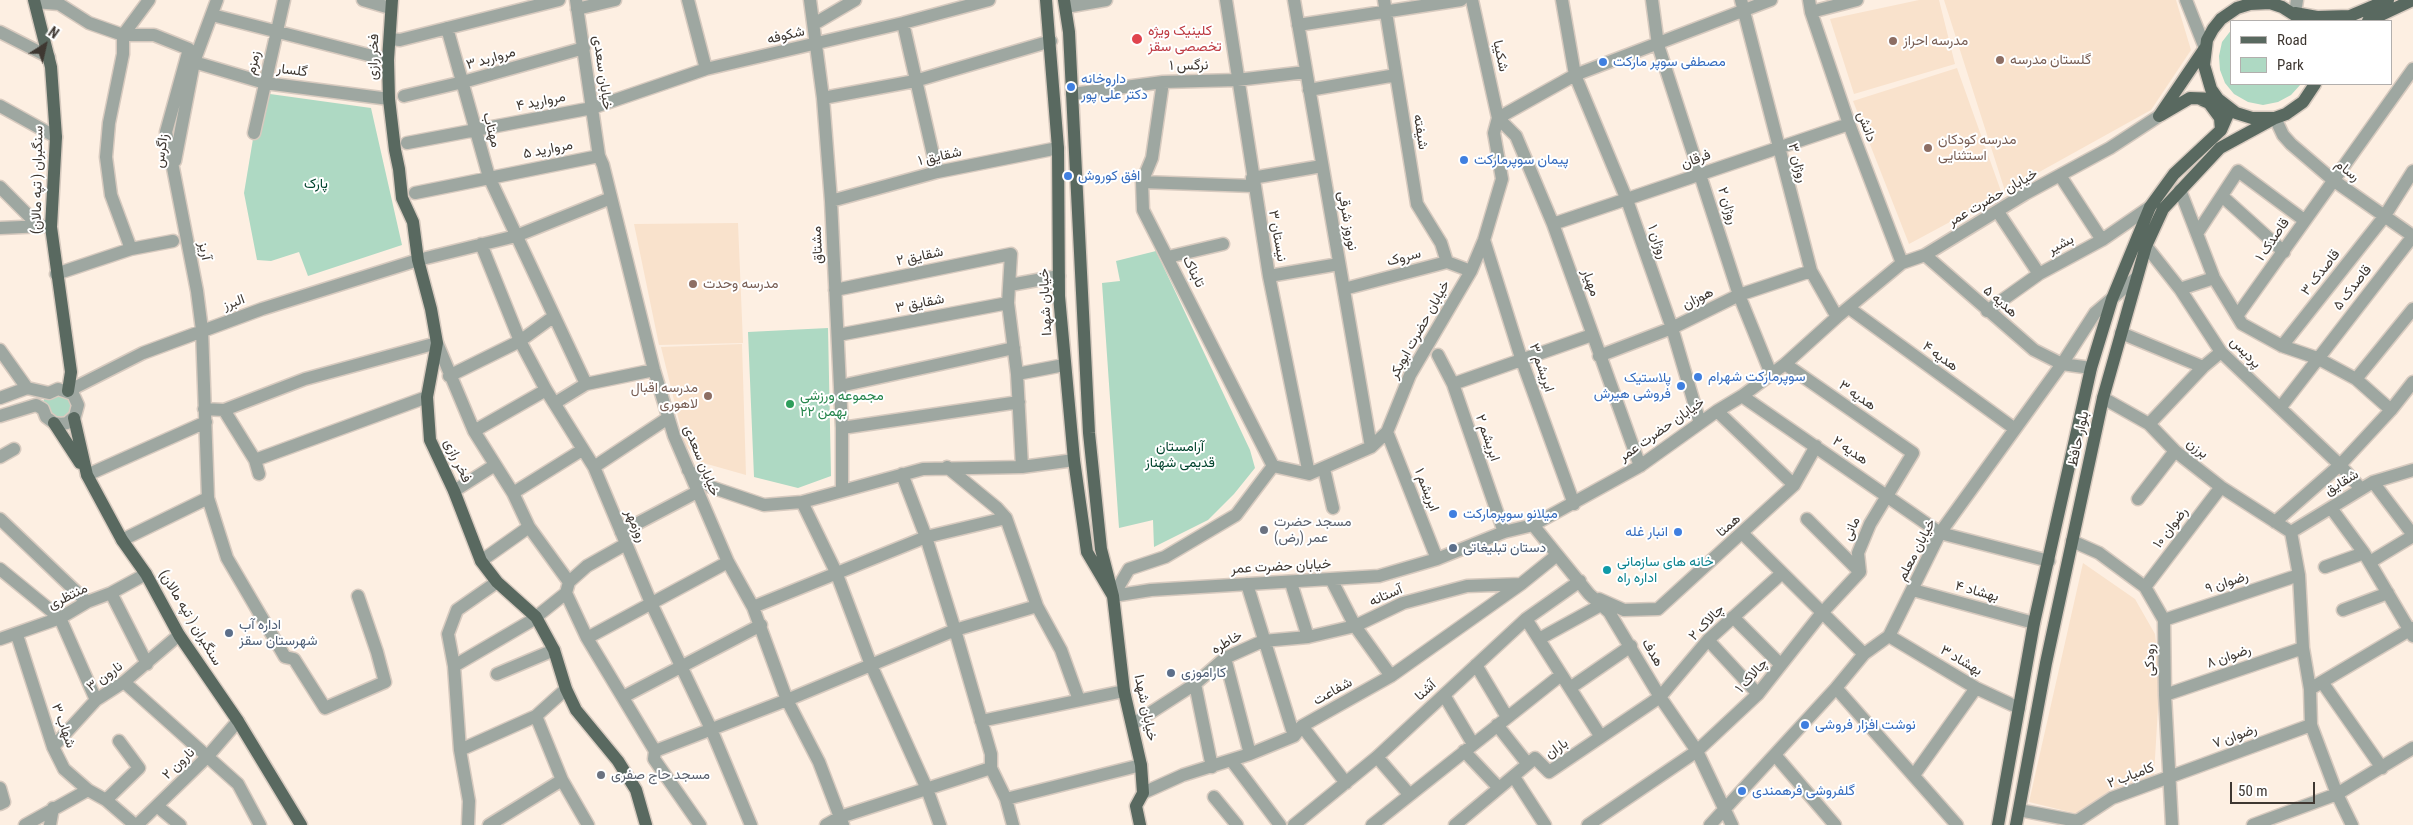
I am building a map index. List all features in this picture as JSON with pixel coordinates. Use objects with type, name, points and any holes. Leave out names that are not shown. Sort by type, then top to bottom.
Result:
[{"type":"main road","name":"سنگبران ( تپه مالان)","points":[[35,0],[49,58],[56,137],[45,226],[56,274],[71,372],[68,391]]},
{"type":"main road","name":"خیابان شهدا","points":[[1046,0],[1051,41],[1058,148],[1059,276],[1064,365],[1074,460],[1088,552],[1112,596]]},
{"type":"main road","points":[[2159,116],[2205,48],[2213,29],[2244,0]]},
{"type":"main road","points":[[2231,11],[2250,4],[2269,2],[2299,17],[2350,16],[2388,0]]},
{"type":"main road","points":[[2370,20],[2413,0]]},
{"type":"main road","name":"فخر رازی","points":[[391,4],[388,60],[389,99],[402,198],[412,222],[418,260],[431,309],[437,343],[427,397],[430,440],[454,492],[481,561],[496,582],[536,618],[554,650],[566,689],[576,710],[618,762],[636,790],[646,825]]},
{"type":"main road","name":"خیابان شهدا","points":[[1065,4],[1072,94],[1089,433],[1101,549],[1112,596],[1124,691],[1141,765],[1143,794],[1136,806],[1140,825]]},
{"type":"main road","points":[[2205,48],[2204,65],[2206,77],[2228,114],[2221,130]]},
{"type":"main road","name":"بلوار حافظ","points":[[2016,825],[2072,541],[2103,398],[2146,246],[2163,209],[2220,148],[2303,102],[2314,85]]},
{"type":"main road","points":[[2159,116],[2190,98],[2220,101],[2244,116],[2260,119],[2275,118]]},
{"type":"main road","points":[[2190,98],[2209,103],[2220,118],[2221,130]]},
{"type":"main road","name":"بلوار حافظ","points":[[1998,825],[2034,623],[2055,536],[2091,368],[2112,299],[2150,207],[2174,174],[2221,130]]},
{"type":"main road","name":"سنگبران ( تپه مالان)","points":[[74,418],[87,475],[122,540],[146,574],[179,635],[238,721],[301,825]]},
{"type":"main road","points":[[54,423],[87,475]]},
{"type":"main road","points":[[2055,536],[2072,541]]},
{"type":"street","points":[[35,0],[59,4],[89,23],[123,35]]},
{"type":"street","name":"زاگرس","points":[[173,178],[176,148],[194,62],[217,0]]},
{"type":"street","name":"زمزم","points":[[254,133],[284,0]]},
{"type":"street","points":[[364,0],[391,4]]},
{"type":"street","points":[[390,39],[400,40],[560,0]]},
{"type":"street","points":[[576,5],[615,0]]},
{"type":"street","points":[[688,0],[706,69]]},
{"type":"street","name":"مشتاق","points":[[810,0],[823,98],[831,201],[842,428],[842,489]]},
{"type":"street","points":[[814,24],[855,0]]},
{"type":"street","name":"شکوفه","points":[[592,108],[706,69],[903,23],[989,0]]},
{"type":"street","points":[[1065,4],[1106,0]]},
{"type":"street","name":"نیستان ۳","points":[[1226,0],[1269,276],[1309,474]]},
{"type":"street","name":"نوروز شرقی","points":[[1294,0],[1371,447]]},
{"type":"street","points":[[1298,25],[1385,5],[1461,0]]},
{"type":"street","name":"شکیبا","points":[[1472,0],[1498,118]]},
{"type":"street","name":"روژان ۱","points":[[1562,0],[1575,75],[1627,200],[1672,328],[1700,423]]},
{"type":"street","name":"روژان ۲","points":[[1652,0],[1658,44],[1702,174],[1739,295],[1771,374]]},
{"type":"street","points":[[1498,118],[1575,75],[1658,44],[1742,6],[1771,0]]},
{"type":"street","points":[[1810,6],[1857,0]]},
{"type":"street","points":[[2186,0],[2205,48]]},
{"type":"street","points":[[2297,0],[2299,17]]},
{"type":"street","points":[[131,250],[111,195],[106,157],[109,123],[123,54],[123,35],[144,2]]},
{"type":"street","name":"خیابان سعدی","points":[[576,5],[599,156],[668,418],[697,492],[728,562],[753,607],[787,700],[819,762],[841,821]]},
{"type":"street","name":"شیفته","points":[[1385,5],[1417,204],[1442,243],[1447,262]]},
{"type":"street","name":"روژان ۳","points":[[1742,6],[1811,271],[1837,317]]},
{"type":"street","name":"دانش","points":[[1810,6],[1849,124],[1902,263]]},
{"type":"street","points":[[212,15],[388,60]]},
{"type":"street","points":[[903,23],[937,172]]},
{"type":"street","name":"مهتاب","points":[[447,28],[489,177],[586,384]]},
{"type":"street","points":[[0,32],[49,58]]},
{"type":"street","name":"زاگرس","points":[[123,35],[154,35],[189,49],[166,132],[173,178]]},
{"type":"street","points":[[823,98],[915,81],[1051,41]]},
{"type":"street","name":"مرواربد ۳","points":[[404,96],[463,82],[584,48]]},
{"type":"street","name":"گلسار","points":[[194,62],[265,83],[389,99]]},
{"type":"street","name":"قاصدک ۱","points":[[2237,316],[2413,69]]},
{"type":"street","name":"نرگس ۱","points":[[1072,94],[1163,82],[1237,80],[1306,72]]},
{"type":"street","points":[[1309,90],[1396,75]]},
{"type":"street","name":"تابناک","points":[[1163,82],[1152,158],[1142,182],[1143,210],[1273,466]]},
{"type":"street","points":[[0,106],[56,137]]},
{"type":"street","name":"مروارید ۴","points":[[407,143],[592,108]]},
{"type":"street","name":"خیابان حضرت عمر","points":[[1112,596],[1151,590],[1291,583],[1379,576],[1437,559],[1504,532],[1533,525],[1640,466],[1717,411],[1742,396],[1785,364],[1837,317],[1902,263],[1925,255],[2026,194],[2061,177],[2110,148],[2159,116]]},
{"type":"street","name":"مهیار","points":[[1498,118],[1516,136],[1553,224],[1640,466]]},
{"type":"street","name":"خیابان حضرت ابوبکر","points":[[1309,474],[1371,447],[1387,432],[1410,375],[1472,271],[1484,240],[1502,179],[1494,133],[1498,118]]},
{"type":"street","name":"رسام","points":[[2275,118],[2283,135],[2291,144],[2333,180],[2384,218],[2413,236]]},
{"type":"street","name":"فرقان","points":[[1553,224],[1702,174],[1777,146],[1849,124]]},
{"type":"street","name":"شقایق ۱","points":[[831,201],[937,172],[1058,148]]},
{"type":"street","name":"مروارید ۵","points":[[415,193],[599,156]]},
{"type":"street","points":[[1142,182],[1253,182],[1322,166]]},
{"type":"street","points":[[2198,232],[2238,171],[2304,220]]},
{"type":"street","name":"قاصدک ۳","points":[[2282,346],[2384,218],[2413,171]]},
{"type":"street","points":[[2061,177],[2102,240]]},
{"type":"street","name":"آریز","points":[[173,178],[197,291],[202,330],[208,498],[227,558],[285,657],[294,659],[325,708],[385,682],[358,596]]},
{"type":"street","points":[[0,187],[45,226]]},
{"type":"street","points":[[2180,190],[2198,232],[2214,278],[2242,324],[2282,346],[2317,358],[2356,379],[2392,410]]},
{"type":"street","points":[[2222,196],[2284,252]]},
{"type":"street","name":"البرز","points":[[68,391],[143,353],[202,330],[418,260],[516,236],[611,198]]},
{"type":"street","name":"بشیر","points":[[1987,311],[2039,274],[2102,240],[2150,207]]},
{"type":"street","points":[[1998,212],[2039,274]]},
{"type":"street","points":[[0,228],[45,226]]},
{"type":"street","name":"قاصدک ۵","points":[[2280,408],[2413,236]]},
{"type":"street","name":"ابریشم ۳","points":[[1484,240],[1522,361],[1574,504]]},
{"type":"street","points":[[56,274],[131,250],[173,241]]},
{"type":"street","name":"روزمهر","points":[[481,244],[520,341],[546,390],[594,467],[651,603],[711,728],[751,825]]},
{"type":"street","points":[[1168,256],[1222,244]]},
{"type":"street","name":"پردیس","points":[[2146,246],[2180,289],[2221,352],[2340,465],[2361,489]]},
{"type":"street","name":"شقایق ۲","points":[[835,290],[1011,254],[1010,285]]},
{"type":"street","name":"هدیه ۵","points":[[1925,255],[2034,350],[2062,364],[2091,368]]},
{"type":"street","points":[[1447,262],[1472,271]]},
{"type":"street","name":"سروک","points":[[1344,289],[1447,262]]},
{"type":"street","points":[[1269,276],[1339,264]]},
{"type":"street","name":"هوزان","points":[[1599,356],[1672,328],[1739,295],[1811,271]]},
{"type":"street","points":[[1022,467],[1017,374],[1008,303],[1010,285],[1059,276]]},
{"type":"street","name":"خیابان معلم","points":[[1710,825],[1836,688],[1864,654],[1889,636],[1940,532],[2062,364],[2094,313],[2137,277]]},
{"type":"street","points":[[2180,289],[2214,278]]},
{"type":"street","name":"شقایق ۳","points":[[838,335],[1008,303]]},
{"type":"street","name":"هدیه ۴","points":[[1848,308],[2015,429]]},
{"type":"street","points":[[2356,379],[2413,308]]},
{"type":"street","points":[[450,376],[520,341],[553,317]]},
{"type":"street","points":[[2121,333],[2203,367]]},
{"type":"street","points":[[1453,384],[1592,335]]},
{"type":"street","points":[[87,475],[205,415],[224,410],[305,379],[437,343],[474,431],[513,493],[529,528],[568,588],[587,638],[655,751],[654,759],[700,825]]},
{"type":"street","points":[[840,386],[1014,348]]},
{"type":"street","points":[[0,350],[27,388]]},
{"type":"street","points":[[2149,424],[2203,367],[2221,352]]},
{"type":"street","name":"ابریشم ۲","points":[[1438,355],[1453,384],[1504,532]]},
{"type":"street","name":"هدیه ۳","points":[[1785,364],[1913,453]]},
{"type":"street","points":[[1017,374],[1064,365]]},
{"type":"street","points":[[555,402],[586,384],[654,370]]},
{"type":"street","points":[[2275,522],[2340,465],[2392,410],[2413,382]]},
{"type":"street","points":[[0,398],[27,388],[49,393]]},
{"type":"street","points":[[58,389],[68,391],[73,394],[78,405],[74,418],[67,423],[54,423],[46,417],[43,402],[49,393],[58,389]]},
{"type":"street","points":[[474,431],[546,390]]},
{"type":"street","name":"هدیه ۲","points":[[1742,396],[1940,532]]},
{"type":"street","points":[[255,460],[427,397]]},
{"type":"street","name":"برزن","points":[[2103,398],[2149,424],[2174,451],[2220,486],[2291,532]]},
{"type":"street","points":[[842,428],[1019,402]]},
{"type":"street","points":[[0,416],[36,405],[43,409]]},
{"type":"street","points":[[224,410],[255,460],[259,474]]},
{"type":"street","points":[[1717,411],[1794,485]]},
{"type":"street","points":[[594,467],[668,418]]},
{"type":"street","name":"ابریشم ۱","points":[[1387,432],[1437,559]]},
{"type":"street","name":"همتا","points":[[1589,594],[1624,610],[1658,609],[1743,534],[1794,485],[1816,446]]},
{"type":"street","points":[[0,457],[14,449]]},
{"type":"street","points":[[513,493],[582,450]]},
{"type":"street","points":[[2138,499],[2174,451]]},
{"type":"street","name":"مانی","points":[[1860,572],[1858,553],[1870,524],[1913,453]]},
{"type":"street","points":[[688,470],[711,486],[764,505],[802,502],[842,489],[902,474],[947,467],[1022,467],[1074,460]]},
{"type":"street","points":[[454,492],[495,465]]},
{"type":"street","points":[[1112,596],[1129,569],[1165,557],[1236,515],[1273,466],[1309,474]]},
{"type":"street","points":[[947,467],[998,508],[1006,518],[1037,606],[1061,650],[1079,700]]},
{"type":"street","points":[[1324,469],[1333,508]]},
{"type":"street","name":"شقایق","points":[[2291,532],[2373,482],[2413,470]]},
{"type":"street","points":[[902,474],[926,537],[991,754],[991,768],[1006,799],[1013,825]]},
{"type":"street","points":[[2325,566],[2367,558],[2413,536],[2373,482]]},
{"type":"street","name":"رضوان ۱۰","points":[[2144,587],[2220,486]]},
{"type":"street","points":[[454,666],[536,618],[568,588],[587,566],[624,538],[697,492]]},
{"type":"street","points":[[122,540],[208,498]]},
{"type":"street","points":[[802,502],[836,572],[871,665],[927,789],[940,825]]},
{"type":"street","points":[[2310,690],[2412,631],[2367,558],[2331,508]]},
{"type":"street","points":[[753,607],[926,537],[1006,518]]},
{"type":"street","points":[[0,519],[87,602]]},
{"type":"street","points":[[1807,519],[1860,572],[1821,614]]},
{"type":"street","name":"هدف","points":[[1533,525],[1589,594],[1608,612],[1631,646],[1660,696],[1697,750],[1732,825]]},
{"type":"street","points":[[481,561],[529,528]]},
{"type":"street","points":[[1940,532],[2049,561]]},
{"type":"street","points":[[2291,532],[2299,575],[2304,648],[2310,690],[2311,725],[2337,794],[2352,825]]},
{"type":"street","points":[[1743,534],[1821,614],[1864,654]]},
{"type":"street","points":[[2072,541],[2099,553],[2144,587],[2164,620]]},
{"type":"street","name":"شفاعت","points":[[1143,794],[1183,775],[1250,754],[1294,736],[1302,726],[1391,676],[1521,584],[1557,555]]},
{"type":"street","points":[[587,638],[728,562]]},
{"type":"street","points":[[0,569],[60,618],[96,700]]},
{"type":"street","name":"منتظری","points":[[0,639],[17,635],[60,618],[87,602],[111,593],[146,574]]},
{"type":"street","name":"چالاک ۲","points":[[1660,696],[1708,640],[1781,574]]},
{"type":"street","name":"رضوان ۹","points":[[2164,620],[2299,575]]},
{"type":"street","points":[[1331,579],[1355,626],[1391,676]]},
{"type":"street","name":"آشنا","points":[[1294,825],[1377,756],[1526,619],[1580,581]]},
{"type":"street","points":[[468,825],[469,801],[460,750],[454,666],[448,634],[457,610],[496,582]]},
{"type":"street","points":[[1291,583],[1308,637]]},
{"type":"street","points":[[1247,584],[1294,736]]},
{"type":"street","name":"آستانه","points":[[1263,640],[1308,637],[1355,626],[1403,603],[1467,586],[1521,584]]},
{"type":"street","name":"بهشاد ۴","points":[[1913,590],[2034,623]]},
{"type":"street","points":[[2343,610],[2388,592]]},
{"type":"street","points":[[111,593],[147,664]]},
{"type":"street","points":[[1539,640],[1600,605]]},
{"type":"street","points":[[655,751],[787,700],[955,630],[1037,606]]},
{"type":"street","name":"چالاک ۱","points":[[1589,825],[1697,750],[1758,694],[1821,614]]},
{"type":"street","points":[[1733,618],[1781,666]]},
{"type":"street","points":[[1526,619],[1601,737]]},
{"type":"street","name":"رودکی","points":[[2164,620],[2165,696],[2172,825]]},
{"type":"street","points":[[623,697],[761,626]]},
{"type":"street","name":"شهاب ۳","points":[[17,635],[53,748],[64,769],[88,790],[106,800],[136,825]]},
{"type":"street","name":"نارون ۳","points":[[53,748],[96,700],[147,664],[179,635]]},
{"type":"street","name":"بهشاد ۳","points":[[1889,636],[1976,688],[2020,708]]},
{"type":"street","name":"خاطره","points":[[1133,724],[1195,684],[1225,658],[1263,640]]},
{"type":"street","points":[[1708,640],[1758,694]]},
{"type":"street","points":[[1570,688],[1631,646]]},
{"type":"street","name":"رضوان ۸","points":[[2165,696],[2304,648]]},
{"type":"street","points":[[497,674],[554,650]]},
{"type":"street","points":[[1225,658],[1250,754]]},
{"type":"street","points":[[1463,823],[1527,763],[1502,721],[1476,665]]},
{"type":"street","points":[[1372,825],[1561,675]]},
{"type":"street","points":[[124,682],[238,784],[260,825]]},
{"type":"street","points":[[2322,682],[2382,768]]},
{"type":"street","points":[[1195,684],[1212,767]]},
{"type":"street","points":[[1836,688],[1957,825]]},
{"type":"street","points":[[1914,775],[1976,688]]},
{"type":"street","points":[[460,750],[536,716],[566,689]]},
{"type":"street","points":[[981,721],[1079,700],[1099,698],[1124,691]]},
{"type":"street","points":[[1444,696],[1469,747],[1499,788]]},
{"type":"street","name":"باران","points":[[1527,763],[1535,758],[1549,772],[1660,696]]},
{"type":"street","points":[[536,716],[562,780],[588,825]]},
{"type":"street","name":"نارون ۲","points":[[136,825],[207,757],[238,721]]},
{"type":"street","name":"رضوان ۷","points":[[2170,777],[2311,725]]},
{"type":"street","points":[[1302,726],[1346,783]]},
{"type":"street","points":[[106,800],[139,768],[119,741]]},
{"type":"street","points":[[2253,825],[2337,794],[2413,748]]},
{"type":"street","points":[[1775,755],[1833,824]]},
{"type":"street","points":[[1377,756],[1409,794]]},
{"type":"street","points":[[1232,760],[1280,825]]},
{"type":"street","points":[[1006,799],[1141,765]]},
{"type":"street","points":[[826,825],[991,768]]},
{"type":"street","points":[[1514,777],[1545,825]]},
{"type":"street","name":"کامیاب ۲","points":[[2019,810],[2078,820],[2112,798],[2170,777]]},
{"type":"street","points":[[489,825],[562,780]]},
{"type":"street","points":[[0,788],[2,803]]},
{"type":"street","points":[[25,825],[88,790]]},
{"type":"street","points":[[1214,797],[1237,825]]},
{"type":"street","points":[[157,806],[180,825]]},
{"type":"street","points":[[50,825],[53,808]]},
{"type":"shaded area","name":"مدرسه احراز","points":[[1919,0],[1939,0],[1955,64],[1854,94],[1830,19]]},
{"type":"shaded area","points":[[1944,0],[2176,0],[2191,50],[2151,110],[2005,191]]},
{"type":"shaded area","name":"مدرسه کودکان استثنایی","points":[[1957,68],[2002,194],[1909,244],[1853,101]]},
{"type":"shaded area","name":"مدرسه وحدت","points":[[738,223],[743,343],[659,345],[634,224]]},
{"type":"shaded area","name":"مدرسه اقبال لاهوری","points":[[742,344],[746,475],[700,462],[685,445],[661,347]]},
{"type":"shaded area","points":[[2083,563],[2135,599],[2155,634],[2160,674],[2154,775],[2110,790],[2078,814],[2029,802]]},
{"type":"green space","points":[[2230,32],[2230,85],[2300,85],[2291,95],[2278,102],[2263,105],[2248,102],[2234,94],[2225,83],[2220,70],[2219,56],[2222,42]]},
{"type":"green space","name":"پارک","points":[[270,94],[371,108],[402,245],[308,276],[299,252],[271,261],[257,260],[244,193],[254,133]]},
{"type":"green space","name":"آرامستان قدیمی شهناز","points":[[1156,251],[1250,450],[1255,468],[1234,494],[1208,520],[1154,547],[1153,520],[1119,528],[1102,283],[1120,281],[1116,261]]},
{"type":"green space","name":"مجموعه ورزشی ۲۲ بهمن","points":[[828,328],[831,476],[798,488],[754,477],[748,332]]},
{"type":"green space","points":[[63,389],[78,410],[54,423],[43,402],[45,397]]},
{"type":"place","name":"کلینیک ویژه تخصصی سقز","points":[[1137,39]]},
{"type":"place","name":"مدرسه احراز","points":[[1893,41]]},
{"type":"place","name":"گلستان مدرسه","points":[[2000,60]]},
{"type":"place","name":"مصطفی سوپر مارکت","points":[[1603,62]]},
{"type":"place","name":"داروخانه دکتر علی پور","points":[[1071,87]]},
{"type":"place","name":"مدرسه کودکان استثنایی","points":[[1928,148]]},
{"type":"place","name":"پیمان سوپرمارکت","points":[[1464,160]]},
{"type":"place","name":"افق کوروش","points":[[1068,176]]},
{"type":"place","name":"مدرسه وحدت","points":[[693,284]]},
{"type":"place","name":"سوپرمارکت شهرام","points":[[1698,377]]},
{"type":"place","name":"پلاستیک فروشی هیرش","points":[[1681,386]]},
{"type":"place","name":"مدرسه اقبال لاهوری","points":[[708,396]]},
{"type":"place","name":"مجموعه ورزشی ۲۲ بهمن","points":[[790,404]]},
{"type":"place","name":"میلانو سوپرمارکت","points":[[1453,514]]},
{"type":"place","name":"مسجد حضرت عمر (رض)","points":[[1264,530]]},
{"type":"place","name":"انبار غله","points":[[1678,532]]},
{"type":"place","name":"دستان تبلیغاتی","points":[[1453,548]]},
{"type":"place","name":"خانه های سازمانی اداره راه","points":[[1607,570]]},
{"type":"place","name":"اداره آب شهرستان سقز","points":[[229,633]]},
{"type":"place","name":"کاراموزی","points":[[1171,673]]},
{"type":"place","name":"نوشت افزار فروشی","points":[[1805,725]]},
{"type":"place","name":"مسجد حاج صفری","points":[[601,775]]},
{"type":"place","name":"گلفروشی فرهمندی","points":[[1742,791]]}]
